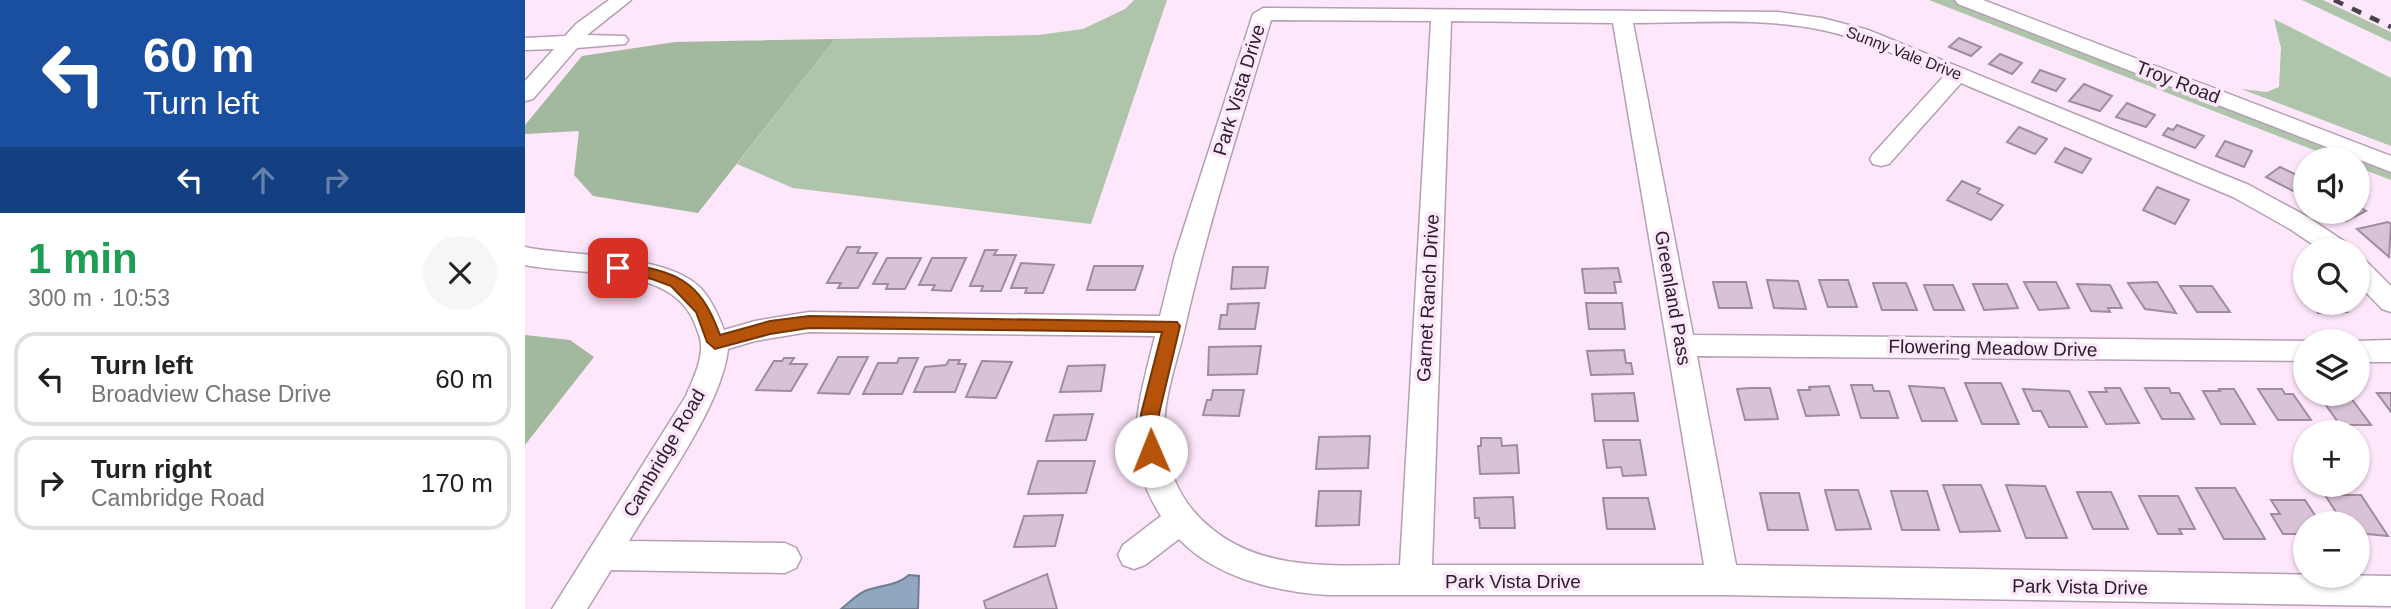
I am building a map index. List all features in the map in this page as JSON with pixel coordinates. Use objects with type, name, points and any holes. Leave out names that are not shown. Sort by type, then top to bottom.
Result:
[{"type":"street","points":[[525,94],[593,19],[621,0]]},
{"type":"street","name":"Troy Road","points":[[1965,0],[2391,164]]},
{"type":"street","name":"Sunny Vale Drive","points":[[1263,14],[1778,18],[1822,24],[1861,34],[2241,191],[2321,238]]},
{"type":"street","name":"Park Vista Drive","points":[[1263,14],[1188,255],[1152,404],[1151,451],[1162,491],[1181,519],[1200,539],[1224,554],[1262,570],[1292,578],[1415,581],[1723,580],[2075,598],[2391,591]]},
{"type":"street","name":"Garnet Ranch Drive","points":[[1415,581],[1441,15]]},
{"type":"street","name":"Greenland Pass","points":[[1622,16],[1723,580]]},
{"type":"street","points":[[525,44],[618,40]]},
{"type":"street","points":[[1881,159],[1958,74]]},
{"type":"street","points":[[525,256],[630,270],[676,282],[703,309],[715,342],[775,327],[809,322],[1172,326]]},
{"type":"street","points":[[2370,280],[2391,302]]},
{"type":"street","name":"Cambridge Road","points":[[569,609],[699,400],[711,368],[715,342]]},
{"type":"street","name":"Flowering Meadow Drive","points":[[1681,345],[2293,350]]},
{"type":"street","points":[[2370,351],[2391,351]]},
{"type":"street","points":[[1134,555],[1181,519]]},
{"type":"street","points":[[603,555],[785,558]]},
{"type":"green space","points":[[1134,0],[1167,0],[1091,224],[793,188],[737,164],[835,39],[1038,35],[1083,29],[1125,9]]},
{"type":"green space","points":[[1929,0],[1953,0],[2332,147],[2306,147]]},
{"type":"green space","points":[[2302,0],[2323,0],[2391,32],[2391,42]]},
{"type":"green space","points":[[2274,19],[2391,78],[2391,146],[2241,89],[2267,92],[2279,87],[2281,48]]},
{"type":"green space","points":[[835,39],[698,213],[593,196],[574,175],[579,131],[525,134],[525,125],[582,56],[675,42]]},
{"type":"green space","points":[[2370,162],[2391,170],[2391,180],[2370,172]]},
{"type":"green space","points":[[525,335],[570,340],[594,357],[525,445]]},
{"type":"water","points":[[909,575],[919,576],[918,609],[841,609],[865,591],[894,583]]},
{"type":"building","points":[[1959,38],[1981,47],[1971,56],[1949,47]]},
{"type":"building","points":[[2000,54],[2022,63],[2012,74],[1989,64]]},
{"type":"building","points":[[2040,70],[2065,79],[2056,91],[2032,82]]},
{"type":"building","points":[[2084,84],[2112,96],[2100,111],[2069,101]]},
{"type":"building","points":[[2127,103],[2155,115],[2146,127],[2116,117]]},
{"type":"building","points":[[2177,125],[2204,136],[2195,148],[2163,135],[2168,128],[2173,130]]},
{"type":"building","points":[[2019,127],[2047,139],[2035,154],[2007,142]]},
{"type":"building","points":[[2225,141],[2252,151],[2244,167],[2216,156]]},
{"type":"building","points":[[2065,148],[2091,159],[2082,173],[2055,162]]},
{"type":"building","points":[[2280,167],[2293,173],[2293,191],[2266,177]]},
{"type":"building","points":[[1962,181],[1980,189],[1977,193],[2003,205],[1991,220],[1947,200]]},
{"type":"building","points":[[2157,187],[2189,200],[2175,224],[2143,210]]},
{"type":"building","points":[[2388,222],[2391,224],[2389,257],[2370,238],[2357,229]]},
{"type":"building","points":[[847,247],[860,247],[857,253],[877,253],[858,288],[838,288],[841,283],[827,283]]},
{"type":"building","points":[[985,250],[997,250],[994,255],[1016,255],[1001,291],[981,291],[983,286],[970,286]]},
{"type":"building","points":[[887,258],[921,258],[905,289],[886,289],[888,284],[873,284]]},
{"type":"building","points":[[932,258],[966,258],[951,291],[932,290],[935,285],[919,285]]},
{"type":"building","points":[[1021,263],[1054,265],[1043,293],[1025,293],[1027,288],[1011,288]]},
{"type":"building","points":[[1094,266],[1143,266],[1135,290],[1087,290]]},
{"type":"building","points":[[1233,267],[1268,267],[1265,288],[1231,289]]},
{"type":"building","points":[[1618,268],[1621,282],[1614,282],[1616,293],[1585,293],[1582,269]]},
{"type":"building","points":[[1767,280],[1798,281],[1806,309],[1774,308]]},
{"type":"building","points":[[1819,280],[1848,280],[1857,307],[1828,307]]},
{"type":"building","points":[[1713,282],[1746,282],[1752,308],[1719,308]]},
{"type":"building","points":[[2024,282],[2056,282],[2069,308],[2039,310]]},
{"type":"building","points":[[2157,282],[2176,313],[2145,309],[2128,283]]},
{"type":"building","points":[[1873,283],[1906,283],[1917,310],[1882,310]]},
{"type":"building","points":[[1973,284],[2007,284],[2018,308],[1984,310]]},
{"type":"building","points":[[2077,284],[2110,285],[2122,308],[2108,308],[2110,312],[2091,311]]},
{"type":"building","points":[[1924,285],[1953,285],[1964,310],[1934,310]]},
{"type":"building","points":[[2180,286],[2212,286],[2230,312],[2197,312]]},
{"type":"building","points":[[1259,303],[1255,329],[1219,329],[1221,315],[1227,315],[1228,304]]},
{"type":"building","points":[[1586,303],[1622,303],[1625,329],[1589,329]]},
{"type":"building","points":[[1261,346],[1257,374],[1208,375],[1209,347]]},
{"type":"building","points":[[1624,350],[1626,363],[1631,363],[1633,374],[1591,375],[1587,351]]},
{"type":"building","points":[[838,357],[868,357],[849,394],[818,393]]},
{"type":"building","points":[[784,358],[794,358],[790,364],[807,364],[791,391],[756,390],[774,361],[782,361]]},
{"type":"building","points":[[899,358],[918,358],[902,394],[863,394],[878,363],[897,363]]},
{"type":"building","points":[[949,360],[960,360],[958,364],[966,364],[955,392],[914,392],[925,367],[946,365]]},
{"type":"building","points":[[982,361],[1012,362],[996,398],[966,397]]},
{"type":"building","points":[[1105,365],[1101,391],[1060,392],[1068,366]]},
{"type":"building","points":[[1965,383],[2001,383],[2019,424],[1982,424]]},
{"type":"building","points":[[1851,385],[1872,385],[1874,391],[1889,391],[1898,418],[1861,418]]},
{"type":"building","points":[[1829,386],[1839,415],[1806,416],[1798,390]]},
{"type":"building","points":[[1909,386],[1944,388],[1957,421],[1922,421]]},
{"type":"building","points":[[1770,388],[1778,419],[1745,420],[1737,389]]},
{"type":"building","points":[[2105,388],[2120,388],[2139,423],[2106,424],[2089,392],[2107,392]]},
{"type":"building","points":[[2145,388],[2169,388],[2171,393],[2179,393],[2194,419],[2162,419]]},
{"type":"building","points":[[2023,389],[2069,391],[2087,427],[2049,427],[2041,411],[2033,411]]},
{"type":"building","points":[[2219,389],[2234,389],[2255,424],[2221,424],[2203,391],[2220,391]]},
{"type":"building","points":[[2258,389],[2282,389],[2285,394],[2293,394],[2293,406],[2301,406],[2311,420],[2278,420]]},
{"type":"building","points":[[1213,390],[1244,390],[1239,416],[1203,415]]},
{"type":"building","points":[[1634,393],[1638,421],[1595,421],[1592,394]]},
{"type":"building","points":[[2377,393],[2391,393],[2391,412]]},
{"type":"building","points":[[2327,406],[2357,406],[2367,420],[2336,420]]},
{"type":"building","points":[[1093,414],[1086,440],[1046,441],[1054,415]]},
{"type":"building","points":[[1370,436],[1368,468],[1316,469],[1319,437]]},
{"type":"building","points":[[1481,438],[1501,438],[1502,446],[1517,445],[1519,473],[1480,474],[1478,446],[1481,446]]},
{"type":"building","points":[[1603,440],[1640,440],[1646,475],[1623,476],[1621,467],[1607,468]]},
{"type":"building","points":[[1038,461],[1095,461],[1086,493],[1028,494]]},
{"type":"building","points":[[1943,485],[1981,485],[2000,531],[1960,532]]},
{"type":"building","points":[[2006,485],[2045,486],[2067,538],[2026,538]]},
{"type":"building","points":[[2196,488],[2235,488],[2265,539],[2224,539]]},
{"type":"building","points":[[1825,490],[1858,490],[1871,529],[1836,530]]},
{"type":"building","points":[[1319,491],[1361,491],[1359,525],[1316,526]]},
{"type":"building","points":[[1891,491],[1927,491],[1939,530],[1902,530]]},
{"type":"building","points":[[2077,492],[2111,492],[2128,529],[2093,529]]},
{"type":"building","points":[[1760,493],[1799,493],[1808,530],[1768,530]]},
{"type":"building","points":[[2139,496],[2178,496],[2195,529],[2179,529],[2182,534],[2158,534]]},
{"type":"building","points":[[1513,497],[1515,528],[1480,528],[1479,518],[1475,518],[1474,498]]},
{"type":"building","points":[[2326,497],[2362,497],[2388,536],[2370,534],[2370,511],[2335,511]]},
{"type":"building","points":[[1603,498],[1648,498],[1655,529],[1607,529]]},
{"type":"building","points":[[2271,500],[2305,500],[2312,511],[2293,511],[2293,534],[2283,534],[2271,514],[2280,514]]},
{"type":"building","points":[[1063,515],[1055,546],[1014,547],[1024,516]]},
{"type":"building","points":[[1047,574],[1057,609],[986,609],[984,601]]},
{"type":"railway","points":[[2334,0],[2391,27]]},
{"type":"route","points":[[618,268],[653,274],[676,282],[690,293],[703,309],[715,342],[786,324],[809,322],[1172,326],[1150,414],[1151,451]]}]
